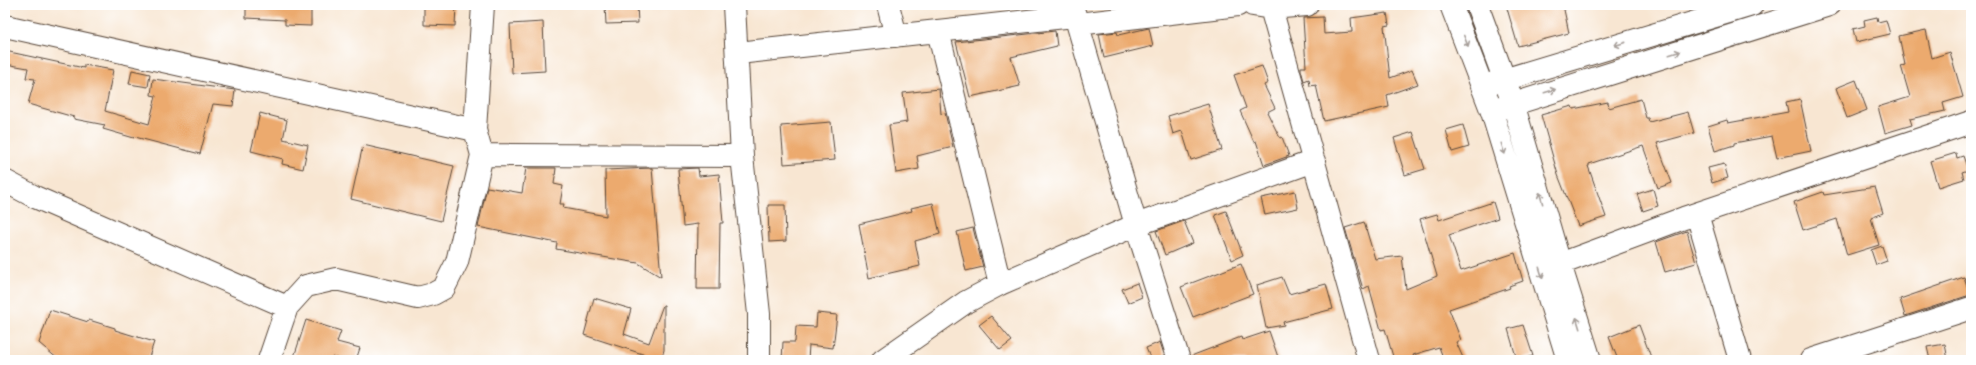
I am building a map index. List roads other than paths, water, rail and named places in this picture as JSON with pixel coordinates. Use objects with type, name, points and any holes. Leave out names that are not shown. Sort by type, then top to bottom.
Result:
[{"type":"street","points":[[269,360],[287,307],[306,286],[336,279],[418,298],[434,294],[444,288],[457,262],[482,155],[475,130],[483,5]]},
{"type":"street","points":[[734,5],[738,53],[742,156],[759,314],[759,360]]},
{"type":"street","points":[[888,5],[896,36]]},
{"type":"street","points":[[738,53],[1075,15],[1238,5]]},
{"type":"street","points":[[1306,5],[1262,6],[1314,161],[1369,360]]},
{"type":"street","points":[[1451,5],[1484,86],[1568,360]]},
{"type":"street","points":[[1477,5],[1513,103],[1590,360]]},
{"type":"street","points":[[1484,86],[1752,5]]},
{"type":"street","points":[[1492,112],[1513,103],[1829,5]]},
{"type":"street","points":[[1075,15],[1136,225],[1180,360]]},
{"type":"street","points":[[5,26],[475,130]]},
{"type":"street","points":[[938,31],[1000,284]]},
{"type":"street","points":[[1560,264],[1698,214],[1971,122]]},
{"type":"street","points":[[482,155],[742,156]]},
{"type":"street","points":[[883,360],[966,302],[1000,284],[1136,225],[1314,161]]},
{"type":"street","points":[[5,181],[35,197],[287,307]]},
{"type":"street","points":[[1698,214],[1740,360]]},
{"type":"street","points":[[1811,360],[1971,308]]}]
